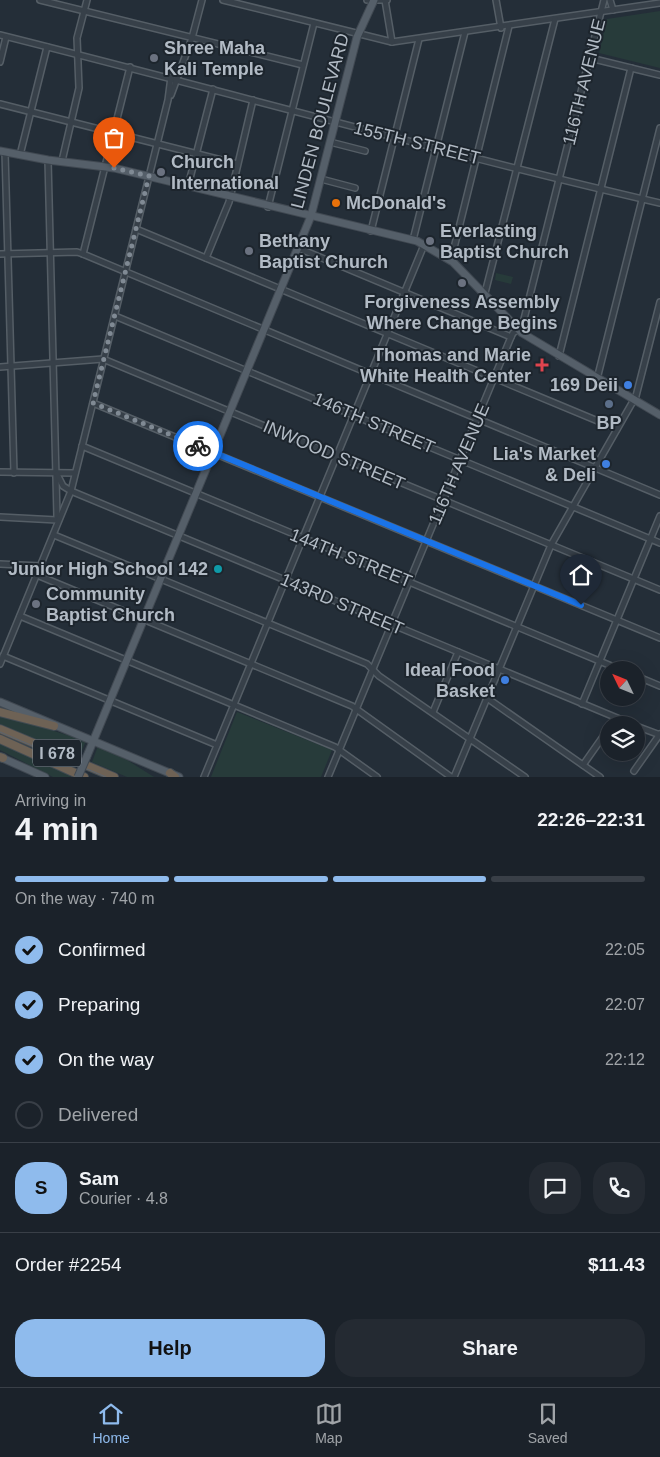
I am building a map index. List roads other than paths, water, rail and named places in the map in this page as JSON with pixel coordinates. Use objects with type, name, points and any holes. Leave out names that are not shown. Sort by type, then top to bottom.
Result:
[{"type":"highway","points":[[0,712],[54,726]]},
{"type":"highway","name":"I 678","points":[[0,729],[114,777]]},
{"type":"highway","name":"I 678","points":[[0,739],[84,777]]},
{"type":"main road","name":"LINDEN BOULEVARD","points":[[78,777],[311,216],[358,33],[374,0]]},
{"type":"main road","points":[[2,151],[48,160],[105,166],[268,207],[413,240],[451,260],[486,293],[518,330],[660,415]]},
{"type":"main road","points":[[0,702],[179,777]]},
{"type":"main road","points":[[1,757],[46,777]]},
{"type":"street","points":[[40,0],[303,65]]},
{"type":"street","points":[[62,161],[80,78],[77,38],[87,0]]},
{"type":"street","points":[[168,100],[178,79],[192,38],[202,0]]},
{"type":"street","points":[[223,0],[392,42],[500,28],[660,3]]},
{"type":"street","points":[[367,0],[386,0],[392,42]]},
{"type":"street","points":[[496,0],[500,28]]},
{"type":"street","name":"116TH AVENUE","points":[[328,777],[512,337],[522,327],[604,0]]},
{"type":"street","name":"116TH AVENUE","points":[[610,0],[613,10]]},
{"type":"street","points":[[486,293],[556,19]]},
{"type":"street","points":[[268,207],[314,22]]},
{"type":"street","points":[[451,260],[509,26]]},
{"type":"street","points":[[413,240],[465,32]]},
{"type":"street","name":"155TH STREET","points":[[0,35],[213,88],[292,112],[660,204]]},
{"type":"street","points":[[0,62],[6,37]]},
{"type":"street","points":[[371,230],[419,39]]},
{"type":"street","points":[[20,155],[47,47]]},
{"type":"street","points":[[590,58],[660,75]]},
{"type":"street","points":[[83,254],[130,67]]},
{"type":"street","points":[[559,356],[631,68]]},
{"type":"street","points":[[57,520],[71,491],[158,144],[171,77]]},
{"type":"street","points":[[188,186],[213,88]]},
{"type":"street","points":[[206,258],[230,197],[254,100]]},
{"type":"street","points":[[0,104],[237,164]]},
{"type":"street","points":[[597,379],[660,128]]},
{"type":"street","points":[[330,142],[365,151]]},
{"type":"street","points":[[2,151],[14,473]]},
{"type":"street","points":[[48,160],[55,362],[57,520],[54,534],[1,661],[110,701],[217,745]]},
{"type":"street","points":[[321,179],[355,188]]},
{"type":"street","points":[[136,229],[617,429]]},
{"type":"street","points":[[204,777],[424,245]]},
{"type":"street","points":[[298,248],[512,337]]},
{"type":"street","points":[[0,254],[77,252],[83,254],[660,495]]},
{"type":"street","points":[[37,574],[352,706],[453,777],[551,545],[634,400],[660,302]]},
{"type":"street","name":"146TH STREET","points":[[115,316],[660,543]]},
{"type":"street","name":"INWOOD STREET","points":[[0,367],[103,358],[660,590]]},
{"type":"street","points":[[93,403],[660,638]]},
{"type":"street","name":"144TH STREET","points":[[82,446],[600,661]]},
{"type":"street","points":[[0,472],[75,473]]},
{"type":"street","name":"143RD STREET","points":[[57,474],[63,486],[71,491],[611,716]]},
{"type":"street","points":[[582,704],[660,516]]},
{"type":"street","points":[[0,517],[57,520]]},
{"type":"street","points":[[54,534],[368,664],[379,676],[526,777]]},
{"type":"street","points":[[0,564],[41,566]]},
{"type":"street","points":[[20,616],[234,704],[339,750],[377,777]]},
{"type":"street","points":[[433,712],[458,652]]},
{"type":"street","points":[[645,680],[660,686]]},
{"type":"street","points":[[487,698],[600,777]]},
{"type":"street","name":"143RD STREET","points":[[645,730],[660,735]]},
{"type":"street","points":[[634,771],[660,735]]},
{"type":"street","points":[[583,765],[600,740]]},
{"type":"tram line","points":[[0,732],[106,777]]},
{"type":"place","name":"Shree Maha Kali Temple","points":[[154,58]]},
{"type":"place","name":"Church International","points":[[161,172]]},
{"type":"place","name":"McDonald's","points":[[336,203]]},
{"type":"place","name":"Everlasting Baptist Church","points":[[430,241]]},
{"type":"place","name":"Bethany Baptist Church","points":[[249,251]]},
{"type":"place","name":"Forgiveness Assembly Where Change Begins","points":[[462,283]]},
{"type":"place","name":"Thomas and Marie White Health Center","points":[[542,365]]},
{"type":"place","name":"169 Deii","points":[[628,385]]},
{"type":"place","name":"BP","points":[[609,404]]},
{"type":"place","name":"Lia's Market & Deli","points":[[606,464]]},
{"type":"place","name":"Junior High School 142","points":[[218,569]]},
{"type":"place","name":"Community Baptist Church","points":[[36,604]]},
{"type":"place","name":"Ideal Food Basket","points":[[505,680]]}]
